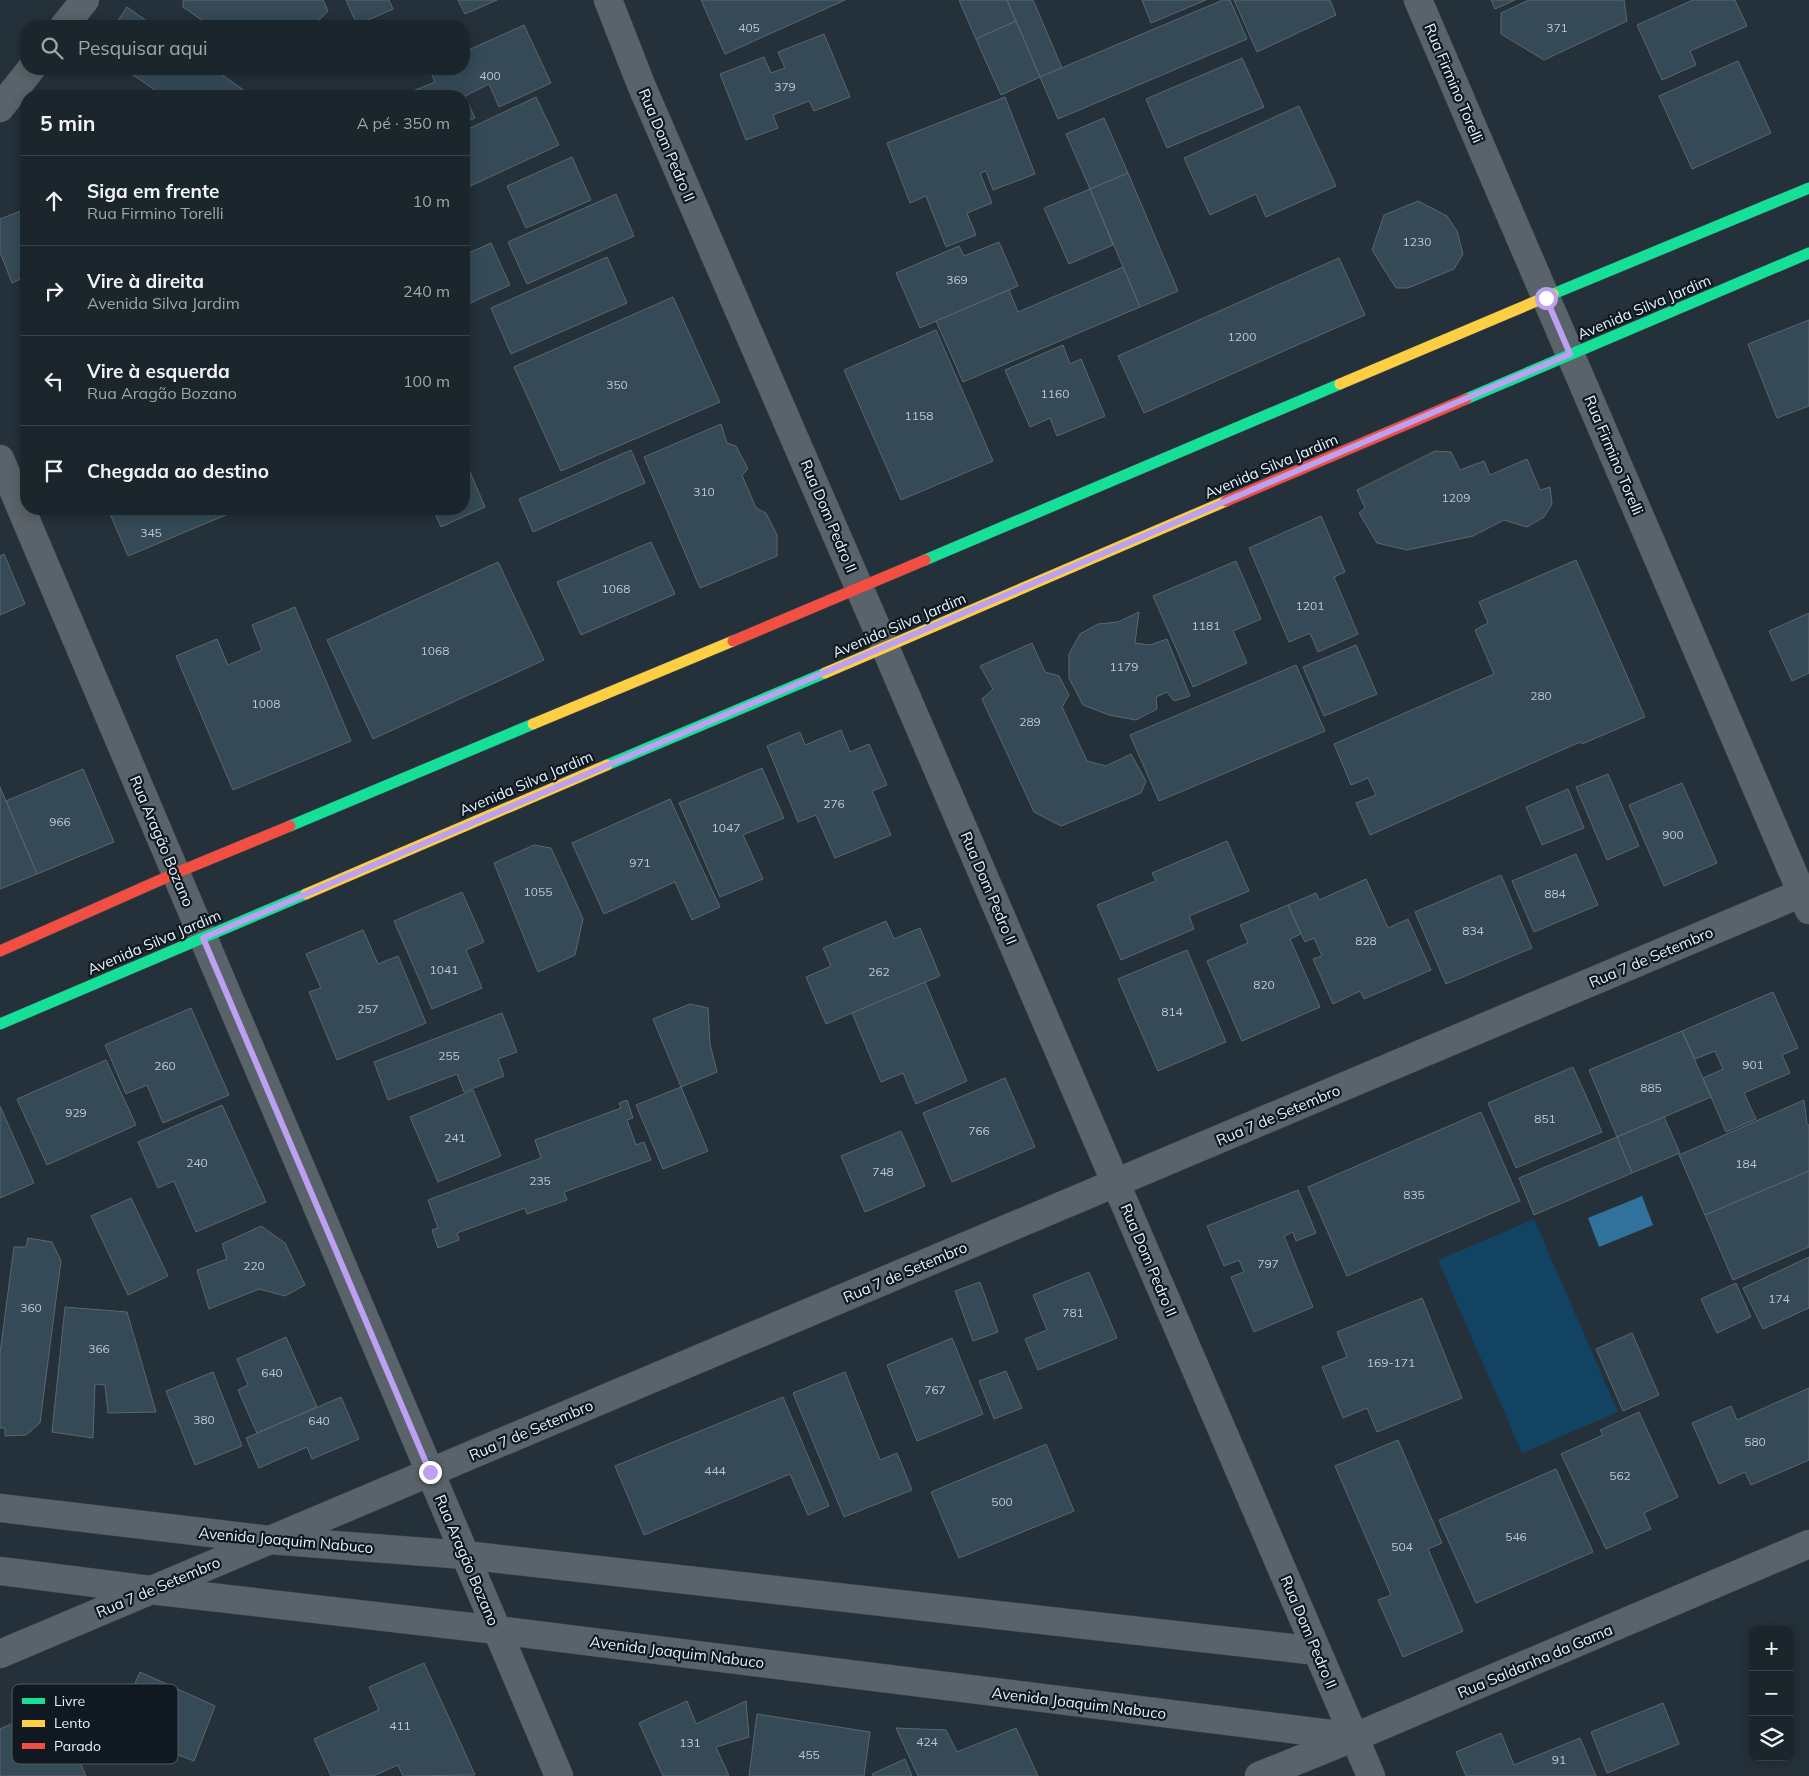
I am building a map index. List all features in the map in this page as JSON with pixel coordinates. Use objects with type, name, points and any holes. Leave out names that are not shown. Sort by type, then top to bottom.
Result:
[{"type":"street","points":[[69,20],[85,0]]},
{"type":"street","name":"Rua Dom Pedro II","points":[[608,0],[642,87],[860,588],[1371,1776]]},
{"type":"street","name":"Rua Firmino Torelli","points":[[1418,0],[1807,898]]},
{"type":"street","points":[[0,108],[26,75]]},
{"type":"street","points":[[0,951],[176,874],[1809,188]]},
{"type":"street","name":"Avenida Silva Jardim","points":[[0,1024],[1809,253]]},
{"type":"street","name":"Rua Aragão Bozano","points":[[0,459],[20,506]]},
{"type":"street","name":"Rua Aragão Bozano","points":[[24,515],[559,1776]]},
{"type":"street","name":"Rua 7 de Setembro","points":[[0,1654],[1116,1183],[1807,898]]},
{"type":"street","name":"Avenida Joaquim Nabuco","points":[[0,1508],[269,1540],[466,1555],[1317,1651]]},
{"type":"street","name":"Rua Saldanha da Gama","points":[[1259,1776],[1354,1738],[1809,1544]]},
{"type":"street","name":"Avenida Joaquim Nabuco","points":[[0,1571],[497,1630],[1354,1738]]},
{"type":"shaded area","points":[[1642,1196],[1653,1225],[1599,1247],[1588,1218]]},
{"type":"shaded area","points":[[1534,1219],[1618,1412],[1522,1453],[1438,1260]]},
{"type":"building","points":[[183,0],[323,0],[328,11],[319,20],[201,20],[183,7]]},
{"type":"building","points":[[346,0],[389,0],[393,9],[368,20],[355,20]]},
{"type":"building","points":[[458,0],[497,0],[465,14]]},
{"type":"building","points":[[701,0],[845,0],[725,54]]},
{"type":"building","points":[[959,0],[1007,0],[1016,21],[976,39]]},
{"type":"building","points":[[1007,0],[1033,0],[1062,68],[1040,77]]},
{"type":"building","points":[[1142,0],[1206,0],[1151,23]]},
{"type":"building","points":[[1223,0],[1230,0],[1247,39],[1058,119],[1040,77]]},
{"type":"building","points":[[1234,0],[1330,0],[1336,15],[1257,52]]},
{"type":"building","points":[[1491,0],[1515,0],[1495,9]]},
{"type":"building","points":[[1529,0],[1624,0],[1627,21],[1544,60],[1501,34],[1501,13]]},
{"type":"building","points":[[1693,0],[1735,0],[1747,26],[1690,51],[1696,65],[1662,80],[1637,25]]},
{"type":"building","points":[[127,7],[145,20],[118,20]]},
{"type":"building","points":[[1016,21],[1040,77],[1001,95],[976,39]]},
{"type":"building","points":[[524,25],[551,83],[499,107],[489,84],[470,94],[470,90],[415,90],[435,82],[432,75],[470,75],[470,49]]},
{"type":"building","points":[[824,34],[850,97],[814,111],[809,101],[773,115],[778,128],[746,140],[720,74],[764,57],[771,73],[785,68],[778,52]]},
{"type":"building","points":[[1242,58],[1264,107],[1167,148],[1146,99]]},
{"type":"building","points":[[1738,61],[1771,133],[1692,169],[1659,96]]},
{"type":"building","points":[[133,75],[222,75],[244,90],[155,90]]},
{"type":"building","points":[[536,97],[559,145],[470,186],[470,128]]},
{"type":"building","points":[[1005,97],[1035,174],[993,190],[986,171],[980,173],[992,203],[967,213],[976,235],[946,247],[926,196],[910,203],[887,143]]},
{"type":"building","points":[[1299,106],[1336,186],[1266,217],[1256,194],[1210,215],[1184,158]]},
{"type":"building","points":[[470,107],[475,118],[470,120]]},
{"type":"building","points":[[1104,118],[1128,173],[1090,189],[1066,134]]},
{"type":"building","points":[[572,157],[591,200],[526,228],[507,186]]},
{"type":"building","points":[[1128,173],[1178,291],[1140,307],[1090,189]]},
{"type":"building","points":[[1090,189],[1113,245],[1069,264],[1044,208]]},
{"type":"building","points":[[616,194],[634,236],[527,284],[508,242]]},
{"type":"building","points":[[1418,201],[1447,216],[1457,231],[1463,254],[1454,269],[1408,288],[1396,288],[1372,250],[1384,215]]},
{"type":"building","points":[[20,211],[20,279],[12,283],[0,252],[0,219]]},
{"type":"building","points":[[999,242],[1018,286],[920,328],[896,273],[959,246],[964,256]]},
{"type":"building","points":[[491,243],[510,285],[470,303],[470,252]]},
{"type":"building","points":[[607,257],[627,303],[511,354],[491,308]]},
{"type":"building","points":[[1339,258],[1365,315],[1144,413],[1118,356]]},
{"type":"building","points":[[1123,267],[1140,307],[963,382],[936,321],[1009,290],[1018,312]]},
{"type":"building","points":[[673,297],[720,402],[561,471],[514,367]]},
{"type":"building","points":[[1809,320],[1809,406],[1777,418],[1748,344]]},
{"type":"building","points":[[936,330],[993,461],[901,500],[844,370]]},
{"type":"building","points":[[1063,345],[1070,364],[1081,359],[1105,416],[1057,436],[1050,418],[1030,427],[1005,370]]},
{"type":"building","points":[[721,424],[727,443],[736,446],[748,469],[742,475],[756,508],[766,513],[777,535],[777,556],[700,588],[644,457]]},
{"type":"building","points":[[631,450],[645,483],[533,532],[519,499]]},
{"type":"building","points":[[1435,451],[1451,452],[1460,470],[1484,461],[1490,475],[1527,459],[1540,490],[1550,487],[1552,504],[1544,517],[1527,527],[1504,520],[1473,536],[1407,550],[1377,543],[1359,513],[1365,508],[1357,490]]},
{"type":"building","points":[[470,472],[485,507],[470,514]]},
{"type":"building","points":[[111,515],[226,515],[128,556]]},
{"type":"building","points":[[436,515],[467,515],[441,527]]},
{"type":"building","points":[[1321,516],[1345,572],[1334,577],[1358,634],[1318,652],[1310,633],[1289,642],[1249,548]]},
{"type":"building","points":[[651,542],[675,594],[581,635],[557,582]]},
{"type":"building","points":[[4,554],[25,604],[0,615],[0,556]]},
{"type":"building","points":[[1576,560],[1645,717],[1582,744],[1580,742],[1370,835],[1356,803],[1376,795],[1368,778],[1351,785],[1334,744],[1494,674],[1475,630],[1488,623],[1479,602]]},
{"type":"building","points":[[1236,561],[1261,619],[1233,631],[1247,663],[1193,687],[1153,596]]},
{"type":"building","points":[[498,562],[544,660],[373,739],[327,640]]},
{"type":"building","points":[[295,607],[351,741],[233,790],[176,656],[217,639],[228,665],[262,650],[252,625]]},
{"type":"building","points":[[1139,612],[1135,643],[1150,645],[1167,639],[1190,696],[1174,701],[1167,692],[1156,697],[1157,709],[1136,720],[1109,715],[1083,705],[1069,678],[1069,654],[1080,634],[1098,624],[1118,622]]},
{"type":"building","points":[[1809,613],[1809,673],[1792,681],[1769,631]]},
{"type":"building","points":[[1032,643],[1045,672],[1059,676],[1069,695],[1062,707],[1087,761],[1106,766],[1131,754],[1146,781],[1141,793],[1061,826],[1034,812],[982,699],[993,689],[980,666]]},
{"type":"building","points":[[1356,645],[1377,694],[1324,716],[1303,667]]},
{"type":"building","points":[[1296,665],[1325,731],[1159,801],[1130,735]]},
{"type":"building","points":[[841,730],[850,752],[869,744],[887,785],[872,791],[891,835],[835,858],[816,815],[798,822],[767,746],[800,732],[805,745]]},
{"type":"building","points":[[762,768],[784,818],[743,835],[763,879],[720,897],[679,803]]},
{"type":"building","points":[[83,769],[114,842],[37,874],[6,801]]},
{"type":"building","points":[[1608,774],[1639,846],[1607,860],[1576,787]]},
{"type":"building","points":[[1682,783],[1717,863],[1664,886],[1629,805]]},
{"type":"building","points":[[0,787],[37,874],[0,889]]},
{"type":"building","points":[[1568,789],[1584,828],[1542,845],[1526,807]]},
{"type":"building","points":[[670,799],[720,907],[692,920],[675,882],[604,914],[572,843]]},
{"type":"building","points":[[1227,841],[1249,891],[1189,916],[1194,929],[1121,960],[1097,905],[1156,881],[1152,873]]},
{"type":"building","points":[[534,845],[551,848],[583,919],[575,955],[538,972],[494,863]]},
{"type":"building","points":[[1576,854],[1598,905],[1534,932],[1512,881]]},
{"type":"building","points":[[1501,875],[1532,948],[1446,984],[1415,912]]},
{"type":"building","points":[[1366,879],[1388,928],[1408,919],[1431,970],[1364,999],[1360,991],[1333,1004],[1313,959],[1322,956],[1314,938],[1305,942],[1288,905],[1316,893],[1319,900]]},
{"type":"building","points":[[462,892],[484,942],[466,950],[482,988],[432,1009],[394,921]]},
{"type":"building","points":[[1288,905],[1301,934],[1290,939],[1320,1007],[1242,1041],[1207,961],[1248,943],[1240,925]]},
{"type":"building","points":[[886,921],[894,939],[920,928],[940,976],[826,1024],[806,977],[831,966],[823,948]]},
{"type":"building","points":[[363,930],[378,964],[398,956],[426,1023],[337,1060],[309,992],[321,988],[306,954]]},
{"type":"building","points":[[1187,950],[1226,1042],[1158,1071],[1118,979]]},
{"type":"building","points":[[925,982],[967,1081],[916,1104],[903,1073],[881,1082],[852,1013]]},
{"type":"building","points":[[1773,992],[1798,1048],[1782,1055],[1790,1073],[1744,1093],[1756,1119],[1726,1132],[1703,1078],[1723,1069],[1715,1051],[1695,1059],[1682,1031]]},
{"type":"building","points":[[690,1004],[708,1008],[710,1044],[717,1072],[681,1087],[653,1019]]},
{"type":"building","points":[[191,1008],[229,1095],[163,1123],[147,1085],[126,1094],[105,1045]]},
{"type":"building","points":[[502,1013],[517,1052],[498,1059],[504,1076],[464,1092],[457,1074],[388,1100],[374,1062]]},
{"type":"building","points":[[1682,1031],[1711,1097],[1617,1137],[1589,1070]]},
{"type":"building","points":[[106,1060],[136,1125],[47,1165],[17,1099]]},
{"type":"building","points":[[1573,1067],[1602,1132],[1516,1168],[1488,1103]]},
{"type":"building","points":[[1005,1078],[1035,1147],[952,1182],[923,1113]]},
{"type":"building","points":[[681,1087],[708,1151],[663,1169],[636,1105]]},
{"type":"building","points":[[473,1090],[501,1156],[438,1182],[410,1117]]},
{"type":"building","points":[[627,1100],[633,1118],[627,1120],[636,1145],[644,1142],[651,1160],[564,1192],[567,1200],[527,1214],[525,1208],[457,1233],[459,1240],[438,1248],[432,1230],[438,1228],[428,1200],[541,1158],[535,1140],[621,1108],[619,1103]]},
{"type":"building","points":[[1804,1100],[1807,1124],[1809,1125],[1809,1171],[1705,1215],[1679,1155]]},
{"type":"building","points":[[222,1105],[266,1202],[196,1232],[174,1181],[158,1188],[138,1142]]},
{"type":"building","points":[[0,1106],[34,1183],[0,1198]]},
{"type":"building","points":[[1481,1112],[1520,1201],[1347,1276],[1308,1187]]},
{"type":"building","points":[[1664,1117],[1680,1153],[1632,1173],[1617,1137]]},
{"type":"building","points":[[901,1131],[925,1186],[865,1212],[841,1156]]},
{"type":"building","points":[[1617,1137],[1632,1173],[1534,1215],[1519,1178]]},
{"type":"building","points":[[1809,1171],[1809,1247],[1733,1280],[1705,1215]]},
{"type":"building","points":[[1298,1190],[1316,1233],[1296,1241],[1293,1232],[1284,1236],[1313,1307],[1254,1332],[1231,1277],[1244,1272],[1239,1260],[1224,1266],[1207,1226]]},
{"type":"building","points":[[131,1198],[168,1276],[128,1295],[91,1216]]},
{"type":"building","points":[[261,1226],[285,1243],[305,1285],[285,1296],[259,1289],[209,1309],[197,1270],[227,1259],[222,1244]]},
{"type":"building","points":[[28,1238],[52,1242],[61,1261],[40,1423],[26,1435],[5,1436],[5,1428],[0,1428],[0,1353],[14,1247],[26,1247]]},
{"type":"building","points":[[1809,1257],[1809,1308],[1763,1329],[1743,1288]]},
{"type":"building","points":[[1089,1272],[1117,1338],[1038,1370],[1025,1339],[1047,1330],[1033,1295]]},
{"type":"building","points":[[980,1282],[998,1332],[973,1341],[955,1291]]},
{"type":"building","points":[[1736,1283],[1751,1317],[1717,1333],[1701,1299]]},
{"type":"building","points":[[1422,1298],[1462,1398],[1377,1432],[1367,1408],[1343,1418],[1322,1367],[1347,1357],[1337,1332]]},
{"type":"building","points":[[65,1307],[127,1312],[156,1412],[108,1413],[105,1385],[95,1384],[93,1438],[52,1432]]},
{"type":"building","points":[[1632,1333],[1659,1395],[1623,1411],[1596,1349]]},
{"type":"building","points":[[286,1337],[317,1407],[257,1433],[238,1390],[248,1385],[237,1359]]},
{"type":"building","points":[[952,1338],[983,1414],[917,1441],[887,1365]]},
{"type":"building","points":[[1006,1371],[1022,1408],[994,1419],[979,1381]]},
{"type":"building","points":[[213,1372],[242,1446],[195,1465],[166,1391]]},
{"type":"building","points":[[845,1372],[880,1460],[897,1453],[912,1490],[844,1517],[793,1393]]},
{"type":"building","points":[[1809,1388],[1809,1460],[1751,1485],[1745,1472],[1719,1484],[1692,1423],[1731,1406],[1737,1420]]},
{"type":"building","points":[[341,1397],[359,1439],[312,1459],[307,1447],[259,1468],[246,1438]]},
{"type":"building","points":[[783,1397],[829,1506],[808,1515],[790,1474],[644,1535],[615,1466]]},
{"type":"building","points":[[1639,1412],[1678,1497],[1644,1513],[1651,1529],[1606,1549],[1561,1454],[1603,1435],[1600,1430]]},
{"type":"building","points":[[1398,1440],[1442,1543],[1428,1549],[1463,1631],[1403,1657],[1378,1600],[1391,1595],[1335,1466]]},
{"type":"building","points":[[1046,1444],[1074,1511],[959,1558],[931,1492]]},
{"type":"building","points":[[1556,1469],[1593,1552],[1476,1603],[1439,1520]]},
{"type":"building","points":[[424,1663],[475,1775],[403,1776],[398,1765],[373,1776],[331,1776],[314,1739],[379,1710],[369,1687]]},
{"type":"building","points":[[140,1672],[166,1684],[135,1684]]},
{"type":"building","points":[[178,1689],[215,1706],[194,1761],[178,1755]]},
{"type":"building","points":[[687,1701],[696,1724],[746,1701],[749,1737],[716,1747],[729,1776],[663,1776],[639,1723]]},
{"type":"building","points":[[1663,1703],[1679,1744],[1607,1773],[1591,1732]]},
{"type":"building","points":[[757,1714],[870,1732],[864,1776],[749,1776]]},
{"type":"building","points":[[12,1724],[12,1764],[81,1764],[86,1776],[0,1776],[0,1729]]},
{"type":"building","points":[[896,1728],[946,1730],[957,1752],[1016,1728],[1038,1776],[918,1776]]},
{"type":"building","points":[[1501,1733],[1514,1765],[1580,1738],[1596,1776],[1466,1776],[1456,1752]]},
{"type":"building","points":[[905,1759],[912,1776],[873,1776],[872,1774]]},
{"type":"traffic: fast","points":[[1553,294],[1809,188]]},
{"type":"traffic: fast","points":[[1466,399],[1809,253]]},
{"type":"traffic: fast","points":[[925,560],[1340,384]]},
{"type":"traffic: fast","points":[[607,765],[825,673]]},
{"type":"traffic: fast","points":[[290,826],[533,724]]},
{"type":"traffic: fast","points":[[0,1024],[306,894]]},
{"type":"traffic: slow","points":[[1340,384],[1553,294]]},
{"type":"traffic: slow","points":[[825,673],[1226,501]]},
{"type":"traffic: slow","points":[[533,724],[733,641]]},
{"type":"traffic: slow","points":[[306,894],[607,765]]},
{"type":"traffic: jam","points":[[1226,501],[1466,399]]},
{"type":"traffic: jam","points":[[733,641],[925,560]]},
{"type":"traffic: jam","points":[[0,951],[176,873],[290,826]]},
{"type":"route","points":[[430,1472],[203,938],[1570,354],[1546,298]]}]
